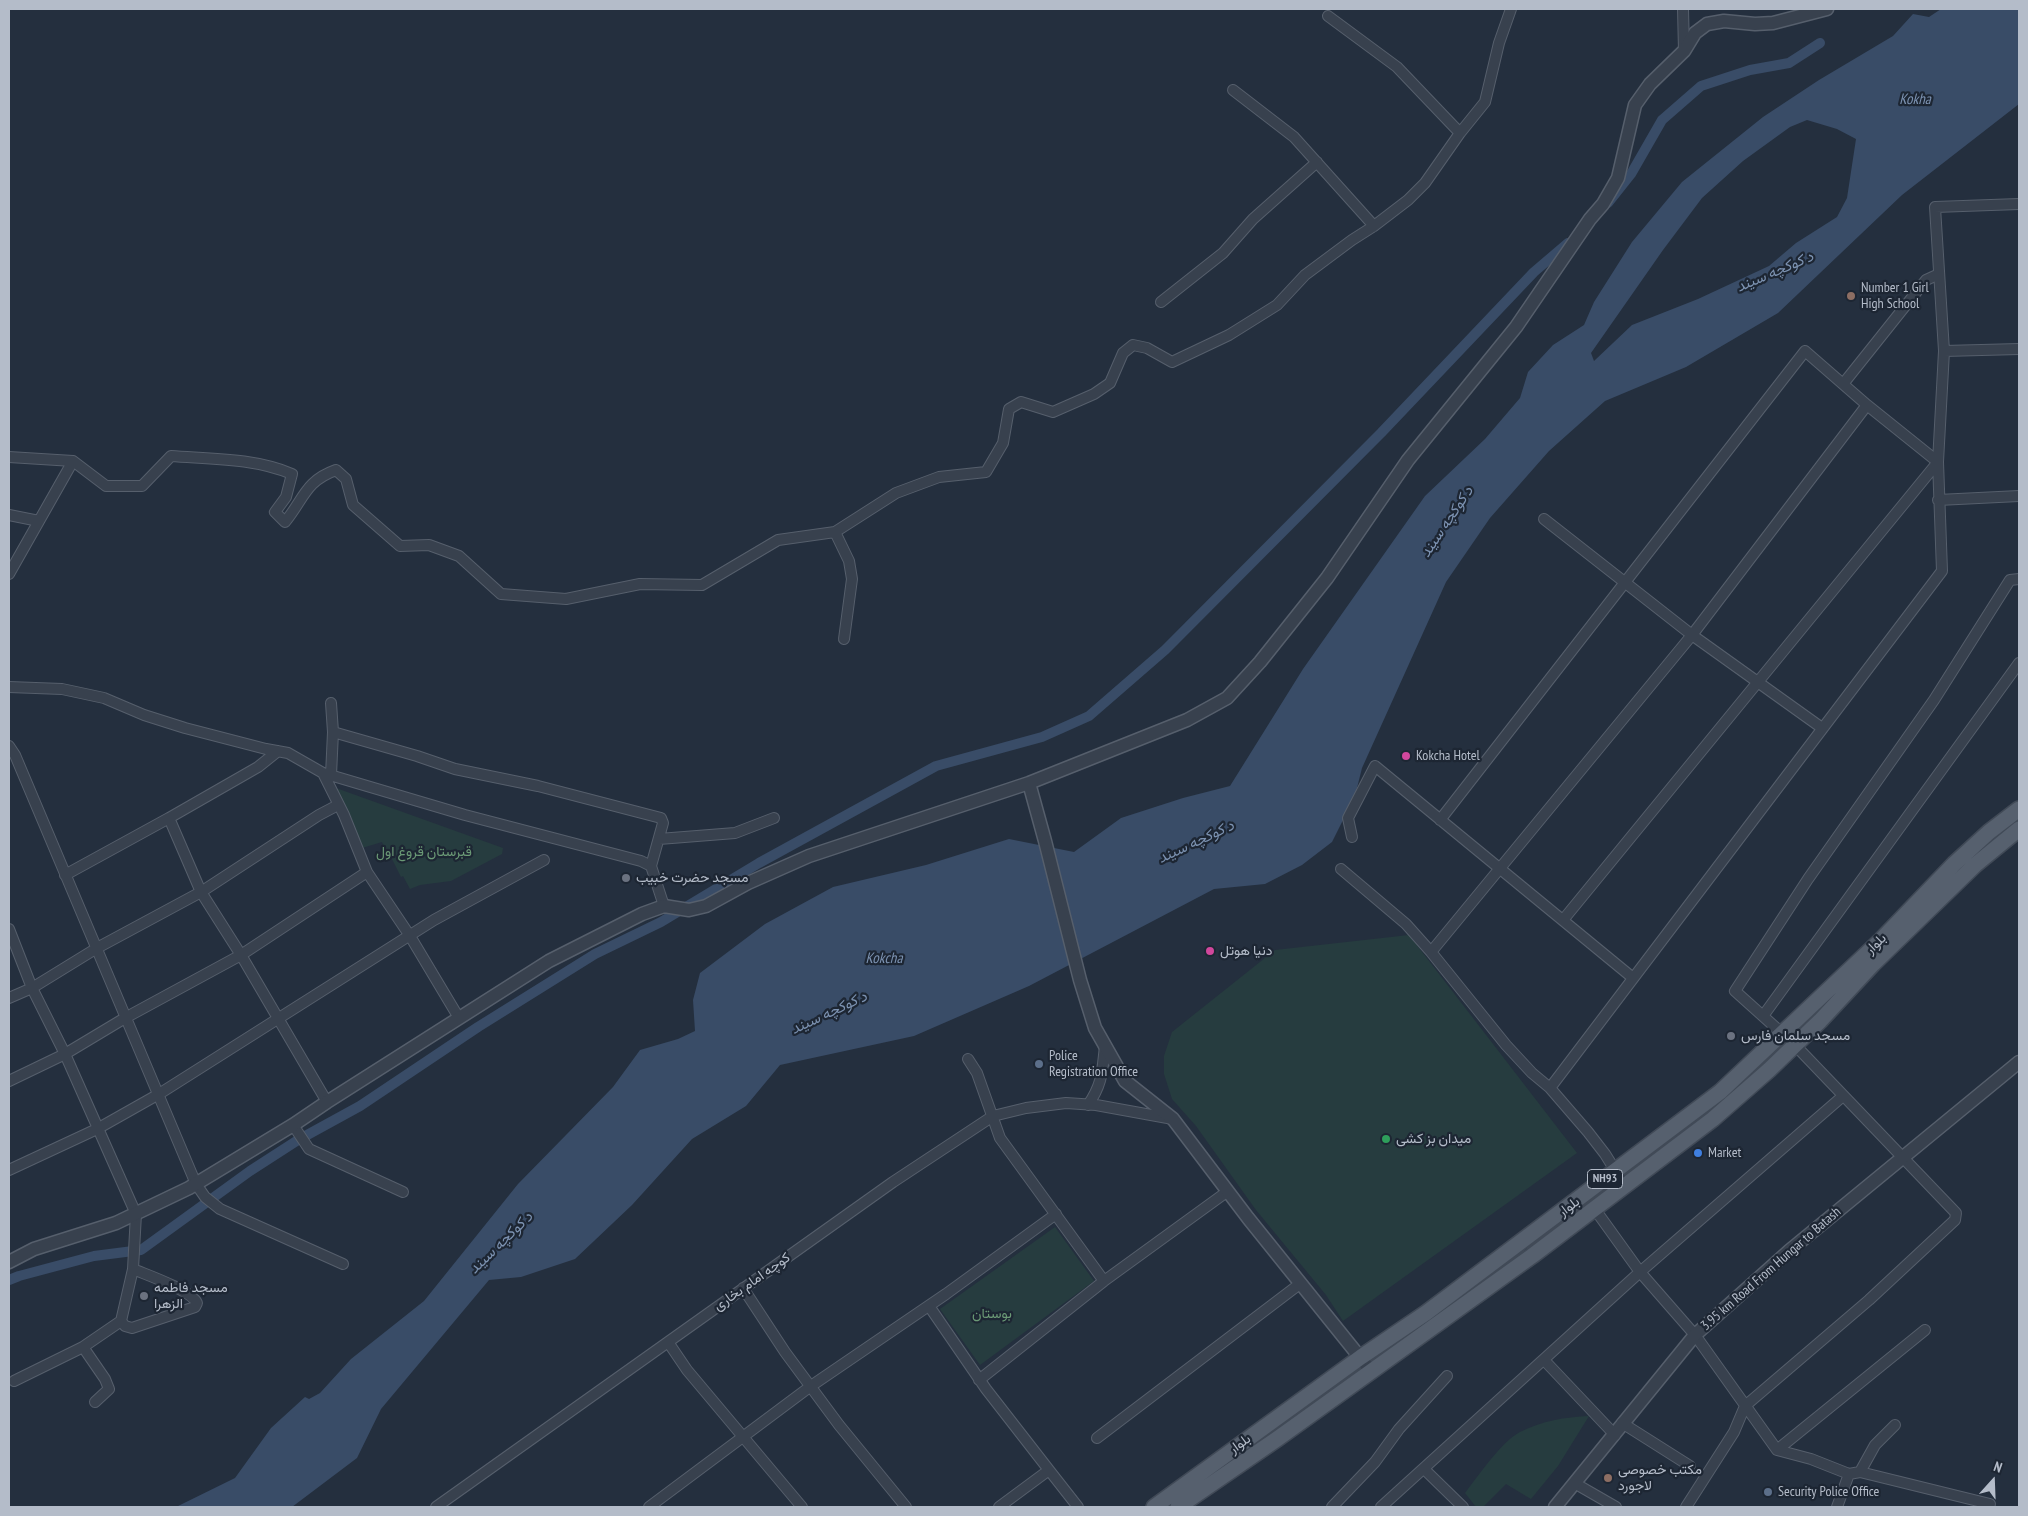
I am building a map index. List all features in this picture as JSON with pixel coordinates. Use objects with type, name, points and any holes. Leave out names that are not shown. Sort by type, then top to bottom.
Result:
[{"type":"main road","name":"بلوار","points":[[1154,1507],[1361,1357],[1426,1313],[1720,1092],[1881,940],[1954,864],[1989,832],[2019,809]]},
{"type":"main road","name":"بلوار","points":[[1178,1507],[1532,1256],[1713,1119],[1769,1070],[1955,884],[2019,829]]},
{"type":"street","points":[[9,457],[72,461],[106,486],[142,486],[171,456],[241,461],[279,469],[292,474],[286,497],[275,512],[285,522],[306,490],[322,475],[336,470],[346,478],[353,505],[400,546],[429,545],[459,556],[501,594],[566,599],[640,584],[702,585],[778,540],[835,532],[896,493],[939,477],[986,472],[1003,443],[1010,410],[1021,402],[1053,412],[1094,394],[1110,383],[1122,353],[1133,345],[1148,348],[1172,362],[1229,335],[1277,305],[1305,275],[1408,200],[1425,183],[1460,133],[1485,102],[1499,43],[1511,9]]},
{"type":"street","points":[[1683,9],[1684,51]]},
{"type":"street","points":[[9,1262],[34,1249],[116,1223],[136,1214],[296,1130],[327,1102],[549,961],[642,914],[664,906],[689,910],[706,906],[748,883],[809,856],[1029,784],[1187,720],[1227,698],[1260,662],[1327,578],[1408,460],[1516,327],[1590,219],[1603,204],[1618,178],[1635,105],[1650,84],[1684,51],[1695,33],[1707,24],[1724,21],[1755,24],[1773,22],[1827,9]]},
{"type":"street","points":[[1328,16],[1397,67],[1460,133]]},
{"type":"street","points":[[1233,90],[1294,137],[1374,226]]},
{"type":"street","points":[[1161,302],[1223,253],[1253,219],[1317,162]]},
{"type":"street","points":[[1550,1088],[1942,571],[1938,462],[1944,351],[1935,207],[2019,204]]},
{"type":"street","points":[[1843,384],[1926,280],[1939,274]]},
{"type":"street","points":[[1944,351],[2019,349]]},
{"type":"street","points":[[1440,820],[1806,352],[1867,405],[1938,462]]},
{"type":"street","points":[[1431,952],[1498,868],[1692,635],[1867,405]]},
{"type":"street","points":[[9,574],[72,461]]},
{"type":"street","points":[[1563,920],[1938,462]]},
{"type":"street","points":[[1938,500],[2019,496]]},
{"type":"street","points":[[9,514],[38,521]]},
{"type":"street","points":[[1544,519],[1692,635],[1822,728]]},
{"type":"street","points":[[835,532],[848,561],[852,579],[844,639]]},
{"type":"street","points":[[1686,1507],[1734,1432],[1745,1406],[1869,1300],[1955,1220],[1956,1213],[1904,1158],[1783,1033],[1735,991],[1808,880],[1934,700],[2010,580],[2019,579]]},
{"type":"street","points":[[1763,1016],[2019,663]]},
{"type":"street","points":[[9,687],[62,689],[104,698],[144,715],[185,728],[288,752],[327,774],[465,815],[641,861],[651,866]]},
{"type":"street","points":[[331,703],[333,732],[327,774],[338,805],[367,872],[410,936],[459,1018]]},
{"type":"street","points":[[333,732],[455,769],[538,786],[661,818],[663,823],[651,866],[664,906]]},
{"type":"street","points":[[9,746],[12,759],[97,948],[196,1184],[205,1196],[220,1209],[344,1264]]},
{"type":"street","points":[[65,875],[258,767],[278,751]]},
{"type":"street","points":[[1352,837],[1348,818],[1375,766],[1633,978]]},
{"type":"street","points":[[1029,784],[1080,980],[1095,1028],[1125,1081],[1173,1120],[1371,1371]]},
{"type":"street","points":[[9,998],[32,988],[97,948],[201,892],[319,815],[338,805]]},
{"type":"street","points":[[169,818],[201,892],[241,955],[327,1102]]},
{"type":"street","points":[[659,839],[735,833],[774,818]]},
{"type":"street","points":[[9,1170],[97,1129],[159,1094],[434,920],[544,860]]},
{"type":"street","points":[[1341,869],[1406,924],[1431,952],[1506,1046],[1532,1073],[1550,1088],[1605,1154],[1625,1186]]},
{"type":"street","points":[[9,1081],[65,1054],[125,1018],[241,955],[367,872]]},
{"type":"street","points":[[9,929],[32,988],[65,1054],[136,1214],[133,1268],[121,1321],[83,1347],[14,1381]]},
{"type":"street","points":[[1088,1104],[1098,1090],[1102,1078],[1105,1046]]},
{"type":"street","points":[[968,1059],[976,1073],[1000,1138],[1104,1281]]},
{"type":"street","name":"3.95 km Road From Hungar to Batash","points":[[1555,1507],[1576,1484],[1615,1435],[1622,1423],[1695,1335],[1789,1251],[2019,1062]]},
{"type":"street","points":[[1381,1507],[1640,1272],[1843,1096]]},
{"type":"street","name":"کوچه امام بخاری","points":[[436,1507],[893,1182],[992,1116],[1026,1108],[1066,1103],[1088,1104],[1173,1120]]},
{"type":"street","points":[[296,1130],[309,1149],[403,1192]]},
{"type":"street","points":[[979,1380],[1104,1281],[1228,1191]]},
{"type":"street","points":[[1594,1208],[1640,1272],[1695,1335],[1776,1450],[1855,1473],[1990,1504]]},
{"type":"street","points":[[649,1507],[811,1386],[928,1306],[1056,1214]]},
{"type":"street","points":[[121,1321],[125,1326],[132,1328],[195,1307],[197,1303],[182,1290],[133,1268]]},
{"type":"street","points":[[1097,1438],[1301,1283]]},
{"type":"street","points":[[743,1288],[839,1425],[906,1507]]},
{"type":"street","points":[[928,1306],[979,1380],[1078,1507]]},
{"type":"street","points":[[1776,1450],[1925,1330]]},
{"type":"street","points":[[668,1342],[687,1370],[802,1507]]},
{"type":"street","points":[[83,1347],[105,1379],[109,1389],[95,1402]]},
{"type":"street","points":[[1544,1360],[1615,1435]]},
{"type":"street","points":[[1332,1507],[1376,1462],[1399,1429],[1447,1376]]},
{"type":"street","points":[[1622,1423],[1690,1466]]},
{"type":"street","points":[[1837,1507],[1855,1473],[1875,1445],[1895,1424]]},
{"type":"street","points":[[1424,1469],[1463,1507]]},
{"type":"street","points":[[999,1507],[1049,1470]]},
{"type":"street","points":[[1576,1484],[1616,1507]]},
{"type":"green space","name":"قبرستان قروغ اول","points":[[336,788],[503,848],[502,854],[451,881],[420,885],[410,889],[403,876],[401,877],[389,853],[386,853],[382,842],[362,848]]},
{"type":"green space","name":"میدان بز کشی","points":[[1409,935],[1577,1153],[1343,1321],[1326,1295],[1256,1210],[1196,1126],[1172,1099],[1164,1074],[1164,1056],[1172,1032],[1275,950]]},
{"type":"green space","name":"بوستان","points":[[1055,1227],[1094,1281],[980,1365],[940,1309]]},
{"type":"green space","points":[[1589,1416],[1558,1466],[1531,1499],[1506,1484],[1483,1507],[1476,1507],[1465,1493],[1505,1443],[1520,1432],[1554,1420]]},
{"type":"water","name":"Kokcha","points":[[1941,9],[2019,9],[2019,104],[1902,195],[1778,313],[1686,367],[1605,401],[1549,451],[1490,518],[1446,582],[1362,768],[1355,796],[1332,842],[1302,865],[1265,884],[1214,889],[1029,986],[914,1036],[780,1065],[746,1106],[692,1139],[632,1205],[575,1259],[521,1277],[489,1280],[381,1409],[357,1458],[292,1507],[176,1507],[235,1478],[271,1428],[305,1397],[309,1399],[320,1393],[351,1359],[424,1301],[518,1184],[613,1087],[640,1050],[678,1039],[695,1031],[693,1000],[700,973],[765,924],[833,887],[926,865],[1009,839],[1074,852],[1121,818],[1183,798],[1230,786],[1303,669],[1425,496],[1485,439],[1520,398],[1528,372],[1553,345],[1584,325],[1594,302],[1632,242],[1682,182],[1763,117],[1819,80],[1893,36],[1913,14],[1929,17]],"holes":[[[1807,120],[1837,129],[1856,139],[1847,198],[1837,217],[1796,243],[1769,266],[1698,299],[1632,325],[1594,361],[1591,353],[1702,198],[1743,161],[1790,127]]]},
{"type":"waterway","points":[[1608,203],[1631,174],[1662,120],[1701,86],[1750,70],[1789,63],[1820,43]]},
{"type":"waterway","points":[[9,1280],[94,1256],[141,1250],[250,1171],[298,1140],[360,1106],[478,1027],[595,954],[661,922],[759,863],[936,766],[1042,737],[1089,716],[1165,650],[1381,433],[1534,272],[1568,243]]},
{"type":"place","name":"Number 1 Girl High School","points":[[1851,296]]},
{"type":"place","name":"Kokcha Hotel","points":[[1406,756]]},
{"type":"place","name":"مسجد حضرت خبیب","points":[[626,878]]},
{"type":"place","name":"دنیا هوتل","points":[[1210,951]]},
{"type":"place","name":"مسجد سلمان فارس","points":[[1731,1036]]},
{"type":"place","name":"Police Registration Office","points":[[1039,1064]]},
{"type":"place","name":"میدان بز کشی","points":[[1386,1139]]},
{"type":"place","name":"Market","points":[[1698,1153]]},
{"type":"place","name":"مسجد فاطمه الزهرا","points":[[144,1296]]},
{"type":"place","name":"مکتب خصوصی لاجورد","points":[[1608,1478]]},
{"type":"place","name":"Security Police Office","points":[[1768,1492]]},
{"type":"water label","name":"Kokha","points":[[1915,100]]},
{"type":"water label","name":"د کوکچه سیند","points":[[1775,272]]},
{"type":"water label","name":"د کوکچه سیند","points":[[1447,522]]},
{"type":"water label","name":"د کوکچه سیند","points":[[1196,842]]},
{"type":"water label","name":"د کوکچه سیند","points":[[829,1013]]},
{"type":"water label","name":"د کوکچه سیند","points":[[501,1243]]}]
